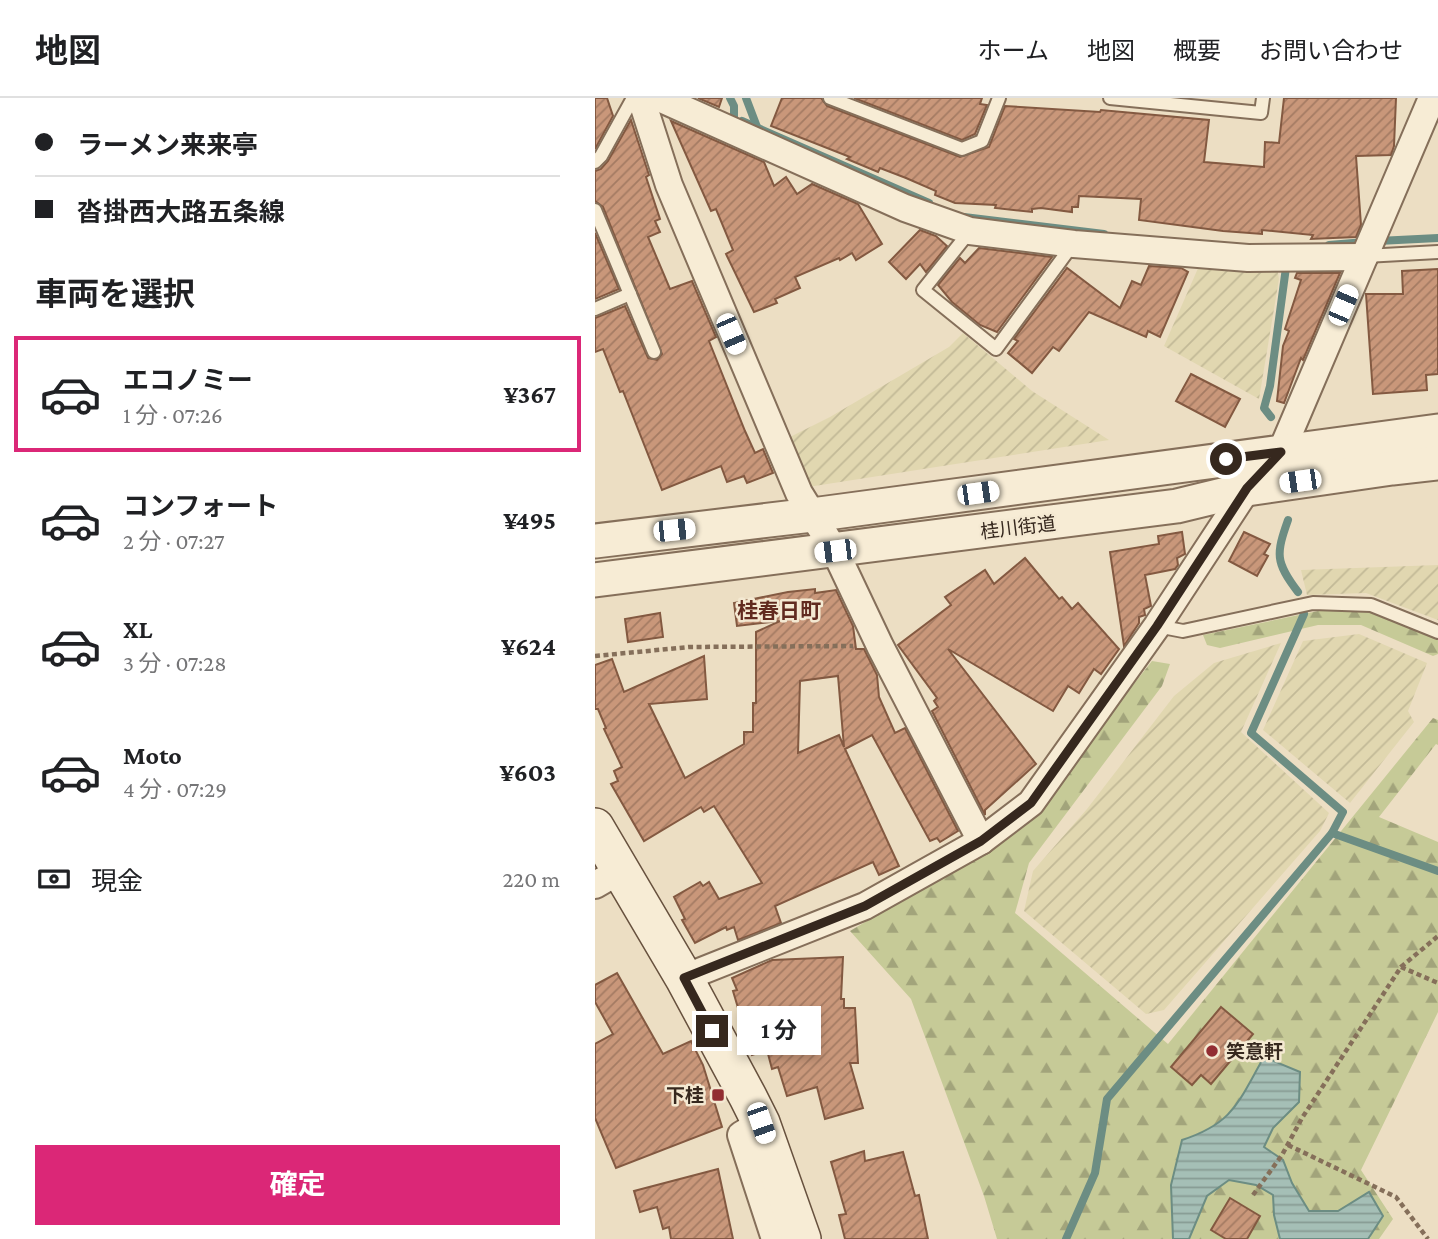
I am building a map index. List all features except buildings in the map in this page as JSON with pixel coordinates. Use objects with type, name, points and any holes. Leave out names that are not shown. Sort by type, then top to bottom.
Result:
[{"type":"main road","points":[[595,827],[608,877],[684,978],[761,1123],[802,1239]]},
{"type":"street","points":[[641,98],[669,185],[799,494],[835,551],[880,646],[981,841]]},
{"type":"street","points":[[659,98],[905,208],[970,231],[1074,244],[1248,258],[1364,257]]},
{"type":"street","points":[[684,978],[865,906],[981,841],[1031,803],[1157,626],[1247,488],[1281,452],[1432,98]]},
{"type":"street","name":"桂川街道","points":[[595,541],[812,515],[1438,431]]},
{"type":"street","name":"桂川街道","points":[[595,580],[1177,506],[1247,488],[1438,463]]},
{"type":"street","points":[[761,1123],[741,1135],[775,1239]]},
{"type":"lane","points":[[595,162],[633,98]]},
{"type":"lane","points":[[830,98],[962,149],[982,141],[999,98]]},
{"type":"lane","points":[[1110,98],[1261,113],[1263,98]]},
{"type":"lane","points":[[595,210],[654,352]]},
{"type":"lane","points":[[970,231],[923,290],[996,349],[1074,244]]},
{"type":"lane","points":[[1364,257],[1438,252]]},
{"type":"lane","points":[[595,309],[630,293]]},
{"type":"lane","points":[[1157,626],[1184,631],[1313,603],[1371,605],[1438,632]]},
{"type":"path","points":[[595,656],[689,646],[880,646]]},
{"type":"path","points":[[1253,1195],[1282,1156],[1302,1118],[1401,967],[1438,936]]},
{"type":"path","points":[[1401,967],[1438,983]]},
{"type":"path","points":[[1288,1145],[1396,1197],[1428,1239]]},
{"type":"shaded area","points":[[1199,266],[1277,267],[1279,279],[1259,399],[1164,346]]},
{"type":"shaded area","points":[[963,333],[1032,391],[1109,440],[808,487],[788,438],[830,417],[949,347]]},
{"type":"shaded area","points":[[1438,565],[1438,620],[1366,593],[1307,595],[1301,570]]},
{"type":"shaded area","points":[[1359,634],[1427,663],[1408,711],[1414,722],[1350,803],[1263,730],[1303,641]]},
{"type":"shaded area","points":[[1281,643],[1241,732],[1329,813],[1320,831],[1164,1010],[1146,1014],[1024,911],[1033,871],[1087,809],[1174,696],[1214,663]]},
{"type":"green space","points":[[1323,610],[1373,612],[1438,639],[1438,654],[1433,656],[1361,625],[1318,625],[1220,648],[1207,645],[1203,635]]},
{"type":"green space","points":[[1152,661],[1170,664],[1162,686],[1029,863],[1015,913],[1168,1044],[1433,718],[1438,720],[1438,745],[1436,744],[1379,817],[1438,842],[1438,1012],[1361,1170],[1393,1219],[1379,1239],[1368,1239],[1371,1237],[1338,1211],[1309,1211],[1292,1183],[1283,1160],[1264,1146],[1273,1128],[1299,1102],[1264,1058],[1240,1099],[1224,1118],[1182,1140],[1172,1225],[1175,1235],[1173,1239],[997,1239],[984,1196],[911,999],[850,931],[1017,832]]},
{"type":"green space","points":[[1229,1180],[1256,1185],[1273,1195],[1274,1215],[1280,1239],[1189,1239],[1207,1196]]},
{"type":"water","points":[[1264,1057],[1300,1072],[1299,1102],[1273,1128],[1264,1147],[1283,1160],[1292,1183],[1309,1211],[1338,1211],[1369,1192],[1383,1216],[1368,1239],[1280,1239],[1274,1215],[1273,1195],[1256,1185],[1229,1180],[1207,1196],[1189,1239],[1173,1239],[1171,1185],[1182,1140],[1213,1126],[1233,1109]]},
{"type":"waterway","points":[[730,98],[734,106],[734,118]]},
{"type":"waterway","points":[[746,98],[757,127]]},
{"type":"waterway","points":[[742,121],[929,203]]},
{"type":"waterway","points":[[964,217],[1104,234]]},
{"type":"waterway","points":[[1378,241],[1438,238]]},
{"type":"waterway","points":[[1329,245],[1365,242]]},
{"type":"waterway","points":[[1271,417],[1264,408],[1270,386],[1287,260]]},
{"type":"waterway","points":[[1288,520],[1281,541],[1280,558],[1285,573],[1298,592]]},
{"type":"waterway","points":[[1304,614],[1251,733],[1343,812],[1332,833]]},
{"type":"waterway","points":[[1066,1239],[1095,1173],[1107,1099],[1332,833],[1438,871]]},
{"type":"place","name":"笑意軒","points":[[1212,1051]]},
{"type":"place","name":"下桂","points":[[718,1095]]},
{"type":"district","name":"桂春日町","points":[[779,611]]},
{"type":"route","points":[[712,1031],[684,978],[865,906],[981,841],[1031,803],[1157,626],[1247,488],[1281,452],[1226,459]]}]
